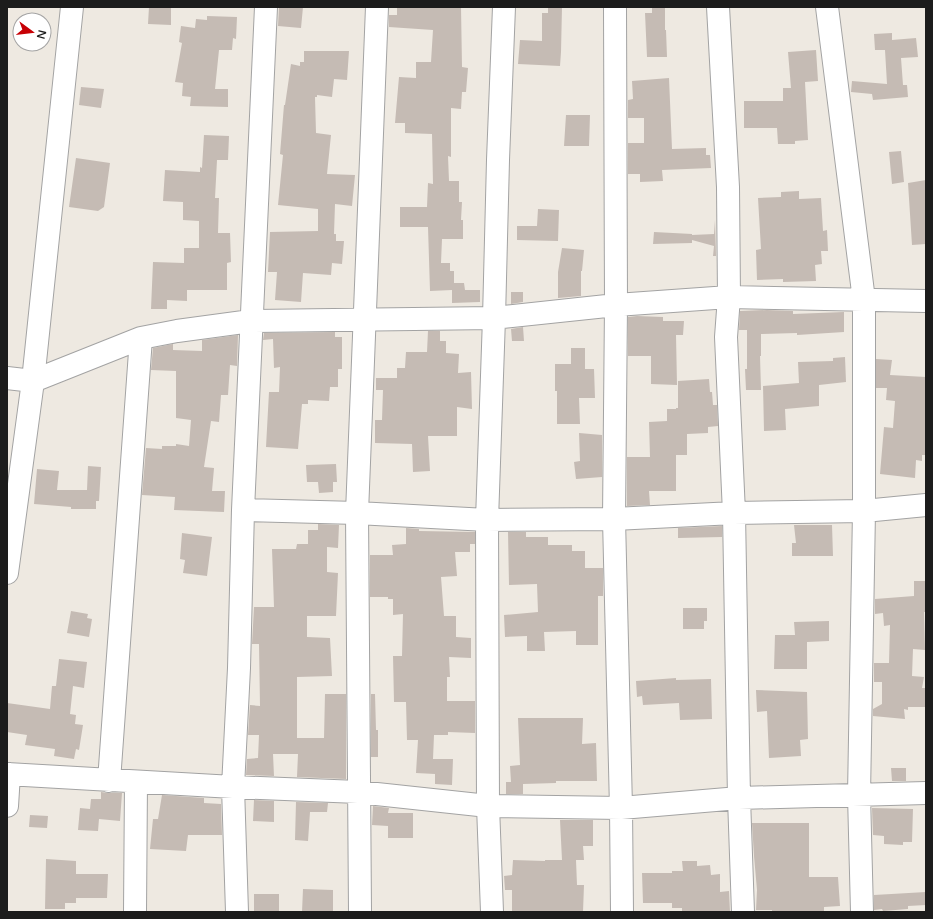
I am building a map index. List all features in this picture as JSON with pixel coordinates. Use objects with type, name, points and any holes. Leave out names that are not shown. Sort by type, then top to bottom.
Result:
[{"type":"street","points":[[7,573],[32,381],[72,7]]},
{"type":"street","points":[[237,912],[233,787],[240,668],[243,510],[266,7]]},
{"type":"street","points":[[360,912],[357,514],[366,318],[377,7]]},
{"type":"street","points":[[492,912],[488,806],[487,520],[504,7]]},
{"type":"street","points":[[615,7],[616,305],[614,519],[622,912]]},
{"type":"street","points":[[718,7],[728,187],[729,297],[726,337],[734,513],[739,798],[743,912]]},
{"type":"street","points":[[827,7],[864,300],[864,511],[859,795],[862,912]]},
{"type":"street","points":[[7,378],[32,381],[141,338],[251,321],[366,318],[494,318],[616,305],[729,297],[926,301]]},
{"type":"street","points":[[109,781],[141,338]]},
{"type":"street","points":[[243,510],[487,520],[614,519],[734,513],[864,511],[926,505]]},
{"type":"street","points":[[7,806],[8,774],[109,781],[358,792],[488,806],[621,808],[739,798],[926,793]]},
{"type":"street","points":[[134,912],[136,782]]},
{"type":"building","points":[[149,7],[171,7],[171,25],[148,24]]},
{"type":"building","points":[[279,7],[303,7],[301,28],[278,26]]},
{"type":"building","points":[[397,7],[461,7],[462,67],[468,68],[466,92],[462,92],[461,109],[451,108],[451,157],[448,156],[449,181],[459,181],[459,202],[462,202],[461,220],[463,220],[463,239],[442,239],[441,263],[450,263],[450,271],[454,271],[454,283],[464,283],[465,290],[480,290],[480,302],[452,303],[452,290],[430,291],[428,227],[400,227],[400,207],[427,207],[428,183],[433,184],[432,134],[405,133],[405,123],[395,123],[399,77],[416,78],[416,62],[431,62],[433,30],[389,27],[389,15],[397,15]]},
{"type":"building","points":[[548,7],[562,7],[560,66],[518,64],[520,40],[542,41],[542,13],[548,13]]},
{"type":"building","points":[[652,7],[665,7],[667,57],[647,57],[645,13],[652,13]]},
{"type":"building","points":[[207,16],[237,17],[236,39],[233,38],[232,50],[219,50],[215,89],[228,89],[228,107],[190,106],[191,97],[182,96],[183,83],[175,82],[182,43],[179,42],[181,26],[195,28],[196,19],[207,20]]},
{"type":"building","points":[[892,33],[892,40],[916,38],[918,57],[901,58],[903,85],[907,85],[908,97],[873,100],[872,94],[851,92],[852,81],[887,84],[885,50],[875,50],[874,34]]},
{"type":"building","points":[[816,50],[818,81],[805,82],[808,140],[795,141],[795,144],[778,144],[777,128],[744,128],[744,101],[783,101],[783,88],[791,88],[788,52]]},
{"type":"building","points":[[304,51],[349,51],[347,80],[334,79],[332,97],[317,95],[317,97],[315,97],[316,133],[331,135],[327,174],[355,175],[352,206],[335,204],[334,234],[336,234],[336,241],[344,241],[342,264],[332,263],[331,275],[303,273],[301,302],[275,300],[277,272],[268,272],[270,232],[318,231],[318,209],[278,205],[283,155],[280,154],[284,105],[291,64],[300,66],[300,62],[304,62]]},
{"type":"building","points":[[669,78],[672,149],[706,148],[706,155],[710,155],[711,168],[662,170],[663,181],[640,182],[640,174],[628,174],[628,143],[644,143],[644,118],[628,118],[628,100],[633,99],[632,81]]},
{"type":"building","points":[[81,87],[104,89],[101,108],[79,105]]},
{"type":"building","points":[[566,115],[590,115],[589,146],[564,146]]},
{"type":"building","points":[[204,135],[229,136],[228,160],[217,160],[215,198],[219,198],[218,233],[230,233],[231,262],[227,263],[227,290],[187,290],[187,301],[167,300],[167,309],[151,309],[153,262],[184,263],[184,248],[199,248],[199,221],[183,220],[183,202],[163,201],[165,170],[200,172],[200,167],[202,168]]},
{"type":"building","points":[[901,151],[904,182],[892,184],[889,152]]},
{"type":"building","points":[[76,158],[110,163],[104,207],[98,211],[69,207]]},
{"type":"building","points":[[926,180],[926,244],[912,245],[908,183]]},
{"type":"building","points":[[799,191],[799,199],[821,198],[823,231],[827,230],[828,251],[821,251],[822,264],[815,265],[816,281],[783,282],[783,279],[757,280],[756,250],[761,249],[758,198],[781,197],[781,192]]},
{"type":"building","points":[[538,209],[559,210],[558,241],[517,240],[517,226],[537,226]]},
{"type":"building","points":[[715,220],[716,256],[713,256],[714,246],[692,240],[692,243],[653,244],[654,232],[692,235],[714,234]]},
{"type":"building","points":[[562,248],[584,250],[581,271],[581,296],[558,298],[558,272]]},
{"type":"building","points":[[511,292],[523,292],[523,302],[511,304]]},
{"type":"building","points":[[740,311],[793,311],[793,314],[844,312],[844,332],[797,335],[797,333],[761,334],[761,390],[746,390],[745,369],[747,369],[747,330],[739,330]]},
{"type":"building","points":[[628,317],[663,317],[663,321],[684,321],[683,335],[676,335],[677,385],[651,384],[651,356],[628,356]]},
{"type":"building","points":[[523,327],[524,341],[512,341],[511,329]]},
{"type":"building","points":[[428,331],[440,331],[440,341],[446,341],[446,353],[459,354],[458,373],[471,372],[472,409],[457,407],[457,436],[428,436],[430,471],[413,472],[412,444],[375,443],[375,420],[382,420],[383,390],[376,390],[376,378],[397,378],[397,368],[405,368],[406,352],[427,352]]},
{"type":"building","points":[[335,332],[335,337],[342,337],[342,369],[338,369],[338,387],[330,387],[329,401],[308,400],[308,404],[302,404],[298,449],[266,447],[269,392],[279,392],[280,367],[274,368],[273,339],[263,340],[264,333]]},
{"type":"building","points":[[238,335],[237,366],[230,365],[228,395],[221,395],[219,422],[211,421],[204,467],[214,468],[212,491],[225,491],[224,512],[174,510],[175,497],[142,495],[146,448],[162,449],[162,446],[176,446],[176,444],[189,446],[191,420],[176,418],[176,371],[151,370],[153,348],[173,344],[173,350],[202,351],[202,340]]},
{"type":"building","points":[[571,348],[585,348],[585,369],[594,369],[595,398],[579,398],[580,424],[557,424],[555,364],[571,364]]},
{"type":"building","points":[[845,357],[846,382],[819,385],[819,406],[785,409],[786,430],[764,431],[763,386],[799,383],[798,362],[833,361],[833,358]]},
{"type":"building","points":[[876,359],[892,360],[890,375],[926,377],[926,455],[922,455],[922,461],[916,460],[915,478],[880,474],[884,427],[893,428],[895,401],[886,400],[887,388],[876,388]]},
{"type":"building","points":[[709,379],[713,405],[717,405],[718,426],[708,427],[708,433],[687,434],[687,455],[676,455],[676,491],[649,491],[650,505],[627,506],[627,457],[650,457],[649,422],[667,421],[667,409],[678,408],[678,381]]},
{"type":"building","points":[[579,433],[602,435],[602,477],[576,479],[574,462],[580,461]]},
{"type":"building","points":[[336,464],[337,482],[333,482],[333,492],[319,493],[318,482],[307,482],[306,465]]},
{"type":"building","points":[[88,466],[101,467],[99,501],[96,501],[96,509],[71,509],[71,507],[34,504],[37,469],[59,471],[57,490],[87,490]]},
{"type":"building","points":[[318,524],[339,525],[338,548],[327,547],[327,572],[338,573],[336,616],[307,616],[307,637],[330,638],[332,676],[297,677],[297,738],[324,738],[325,694],[346,694],[346,779],[297,777],[298,754],[273,754],[274,776],[246,775],[247,759],[258,758],[259,735],[248,735],[250,705],[260,706],[259,644],[252,644],[254,607],[274,607],[272,549],[296,549],[297,544],[308,544],[308,530],[318,530]]},
{"type":"building","points":[[794,525],[832,525],[833,556],[792,556],[792,543],[796,543]]},
{"type":"building","points":[[722,526],[722,537],[678,538],[678,528]]},
{"type":"building","points":[[406,528],[419,529],[419,531],[475,532],[475,544],[470,544],[470,552],[455,552],[457,576],[441,577],[444,616],[456,616],[456,637],[471,638],[471,658],[449,657],[450,677],[447,677],[447,701],[475,701],[475,733],[448,732],[448,735],[434,735],[433,759],[453,759],[452,785],[435,784],[435,774],[416,773],[418,740],[407,740],[406,702],[394,702],[393,656],[402,656],[403,614],[393,615],[393,599],[388,599],[388,597],[370,597],[370,555],[393,555],[392,545],[406,544]]},
{"type":"building","points":[[508,532],[526,532],[526,537],[548,537],[548,545],[572,545],[572,551],[585,551],[585,568],[603,568],[603,596],[598,596],[598,645],[576,645],[576,631],[544,632],[545,651],[527,651],[527,636],[505,637],[504,615],[538,612],[537,584],[509,585]]},
{"type":"building","points":[[182,533],[212,537],[207,576],[183,573],[185,560],[180,559]]},
{"type":"building","points":[[914,581],[926,581],[926,612],[924,612],[925,650],[913,649],[912,676],[924,677],[922,688],[926,688],[926,707],[908,707],[908,710],[904,709],[905,719],[873,716],[873,709],[882,704],[882,682],[874,682],[874,663],[889,663],[890,625],[884,626],[883,613],[875,614],[875,599],[914,596]]},
{"type":"building","points":[[683,608],[707,608],[707,621],[704,621],[704,629],[683,629]]},
{"type":"building","points":[[71,611],[88,614],[87,618],[92,619],[89,637],[67,633]]},
{"type":"building","points":[[829,621],[829,641],[807,642],[807,669],[774,669],[775,635],[795,635],[794,622]]},
{"type":"building","points":[[59,659],[87,662],[84,688],[73,686],[70,714],[76,715],[75,724],[83,725],[79,750],[76,749],[74,759],[54,756],[55,749],[25,745],[27,735],[7,732],[7,703],[50,709],[52,686],[56,686]]},
{"type":"building","points":[[676,678],[676,680],[711,679],[712,719],[680,720],[679,703],[643,705],[642,696],[637,697],[636,681]]},
{"type":"building","points":[[756,690],[807,692],[808,739],[800,740],[801,756],[769,758],[767,711],[757,712]]},
{"type":"building","points":[[371,694],[375,694],[376,730],[378,730],[378,757],[371,757]]},
{"type":"building","points":[[518,718],[583,718],[582,744],[596,743],[597,781],[556,781],[556,783],[523,784],[523,794],[506,794],[506,782],[511,782],[510,766],[520,765]]},
{"type":"building","points":[[891,768],[906,768],[906,781],[892,781]]},
{"type":"building","points":[[101,792],[122,793],[120,821],[99,819],[98,831],[78,830],[80,808],[90,809],[91,799],[101,799]]},
{"type":"building","points":[[162,795],[204,798],[204,803],[221,804],[222,835],[188,835],[186,851],[150,849],[153,819],[158,819]]},
{"type":"building","points":[[254,800],[274,801],[274,822],[253,821]]},
{"type":"building","points":[[296,802],[328,803],[327,812],[310,812],[308,841],[295,840]]},
{"type":"building","points":[[373,806],[389,808],[388,813],[413,813],[413,838],[388,838],[388,826],[372,825]]},
{"type":"building","points":[[872,808],[913,809],[912,842],[903,842],[903,845],[884,844],[884,836],[873,835]]},
{"type":"building","points":[[30,815],[48,816],[47,828],[29,827]]},
{"type":"building","points":[[560,820],[593,820],[593,846],[583,846],[584,860],[576,860],[577,885],[584,885],[583,912],[512,912],[512,890],[505,890],[504,876],[512,875],[513,860],[562,860]]},
{"type":"building","points":[[752,823],[809,823],[809,877],[838,877],[840,906],[824,907],[824,912],[772,912],[772,910],[756,910],[757,890]]},
{"type":"building","points":[[46,859],[76,861],[76,874],[108,874],[107,898],[76,898],[76,903],[65,903],[65,909],[45,909]]},
{"type":"building","points":[[682,861],[697,861],[697,866],[710,865],[711,875],[720,874],[720,892],[729,891],[730,912],[682,912],[682,908],[672,908],[672,903],[643,903],[642,873],[672,873],[672,871],[683,871]]},
{"type":"building","points":[[303,889],[333,890],[333,912],[302,912]]},
{"type":"building","points":[[926,892],[926,905],[908,906],[908,909],[883,911],[882,909],[874,910],[874,895]]},
{"type":"building","points":[[254,894],[279,894],[279,912],[254,912]]}]
